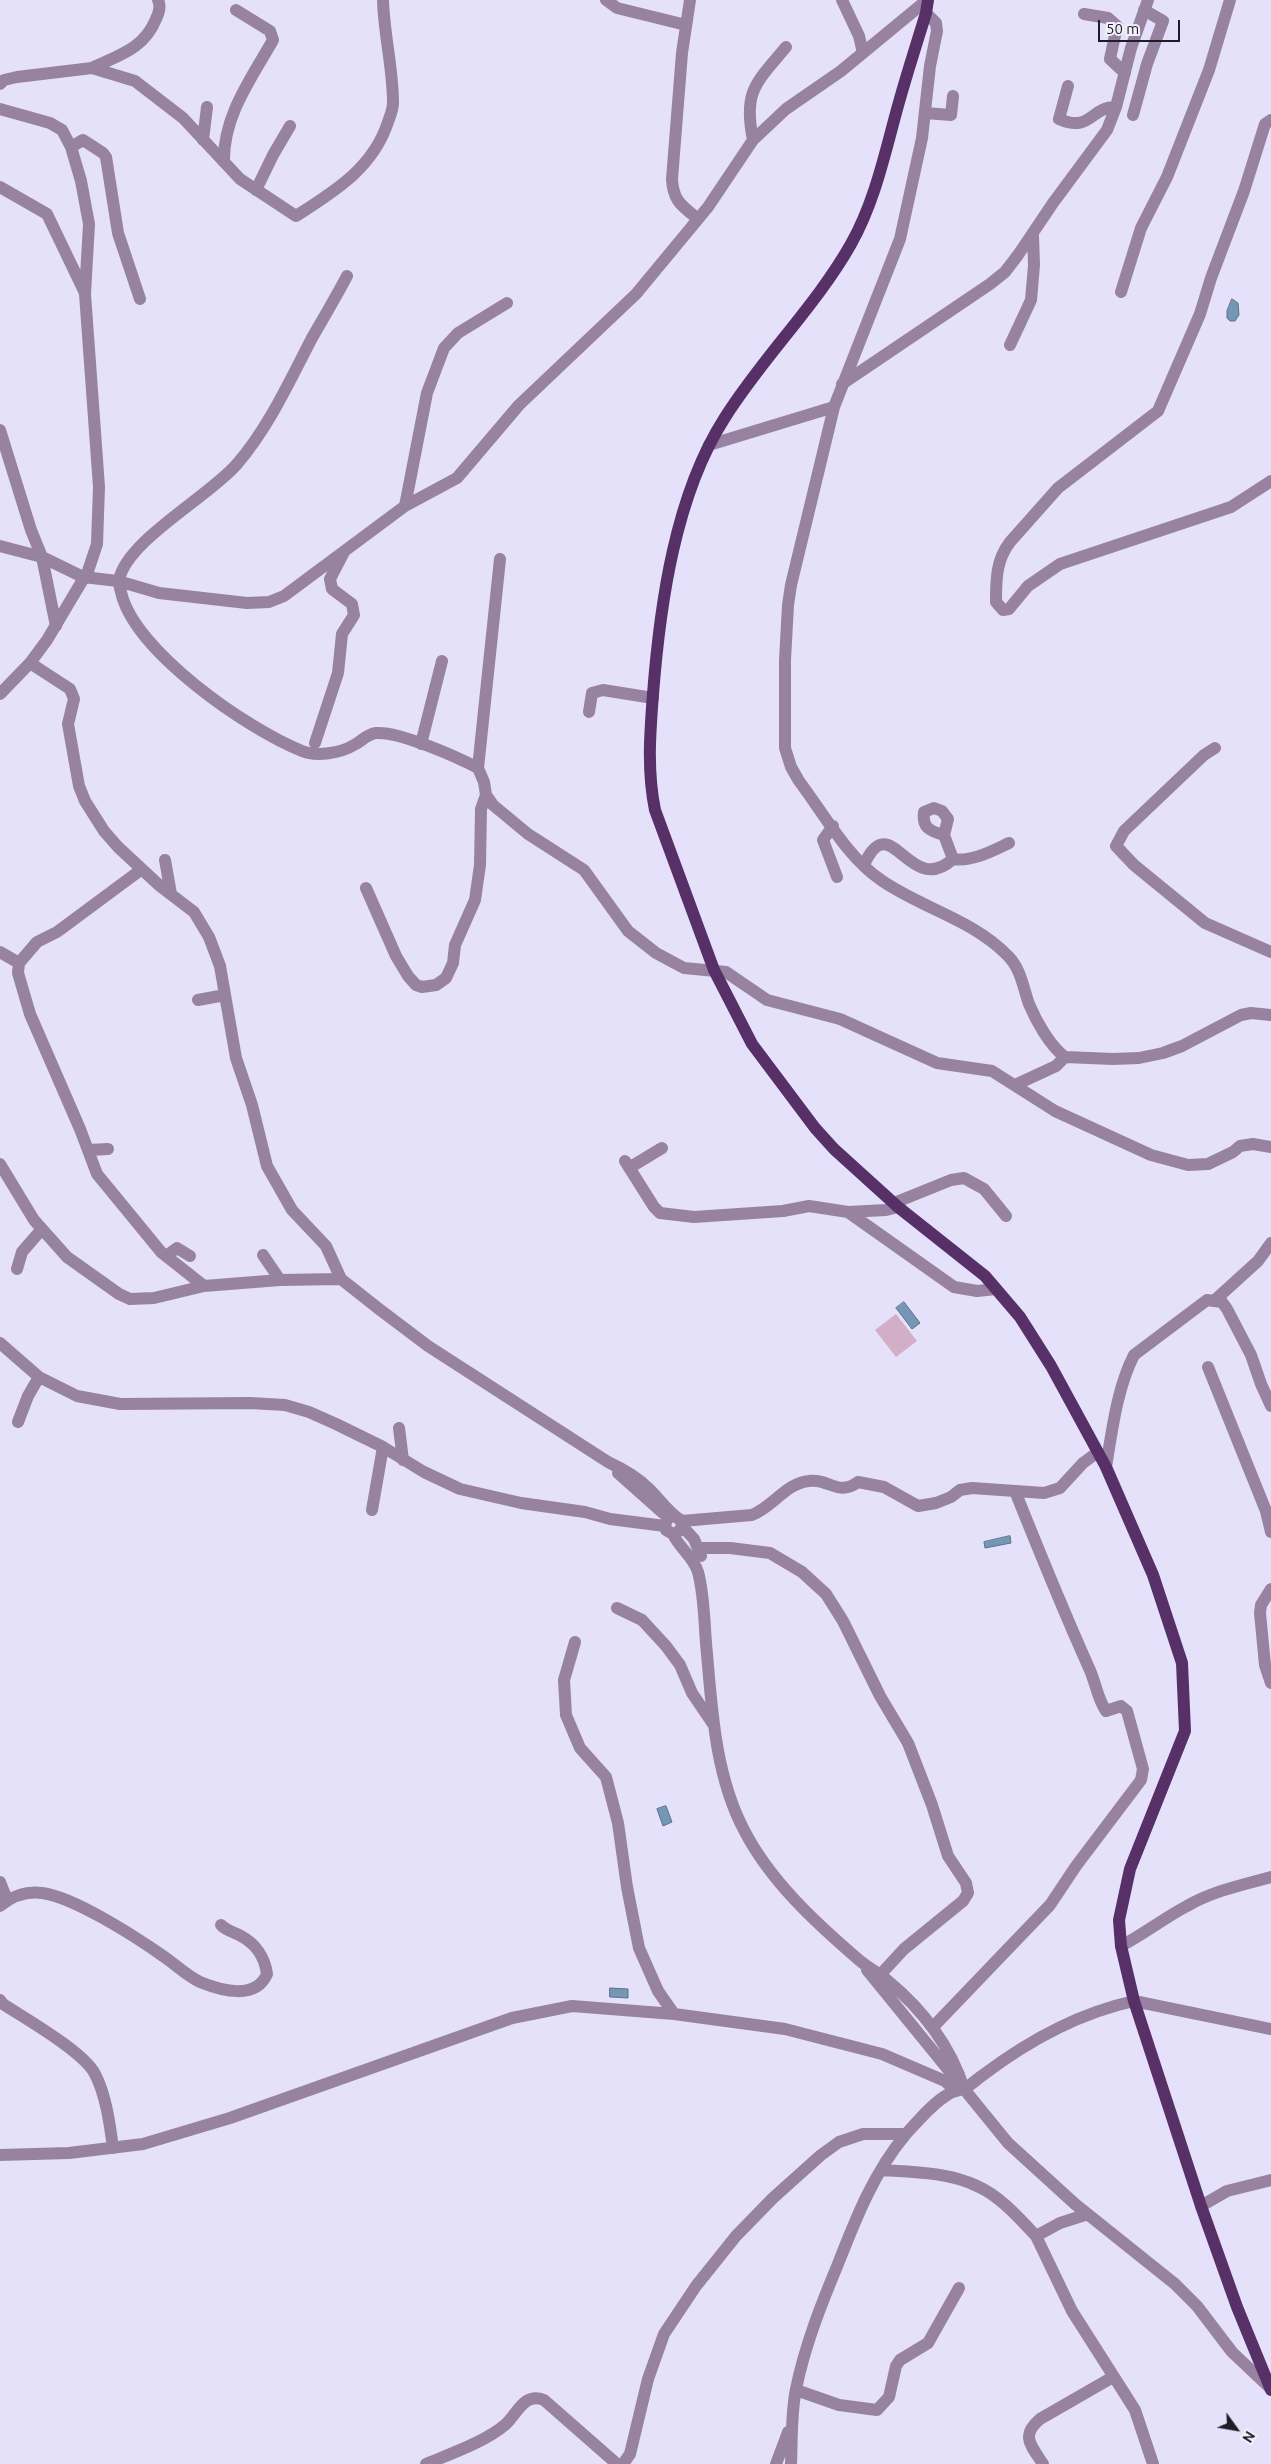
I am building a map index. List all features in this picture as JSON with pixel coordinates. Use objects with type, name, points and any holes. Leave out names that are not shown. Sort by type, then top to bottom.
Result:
[{"type":"main road","points":[[927,4],[866,215],[841,260],[765,360],[723,420],[709,445],[688,499],[664,599],[653,698],[649,752],[650,785],[655,810],[714,970],[752,1044],[815,1128],[896,1205],[969,1262],[1020,1317],[1051,1366],[1106,1467],[1153,1575],[1175,1636],[1182,1663],[1186,1715],[1185,1731],[1130,1869],[1119,1920],[1121,1946],[1134,2001],[1201,2206],[1236,2307],[1270,2388]]},
{"type":"street","points":[[92,68],[135,81],[183,118],[240,178],[296,216],[329,195],[369,160],[384,134],[393,106],[383,0]]},
{"type":"street","points":[[606,0],[617,8],[686,25]]},
{"type":"street","points":[[690,0],[672,152],[672,192],[680,204],[698,219]]},
{"type":"street","points":[[842,0],[859,36],[863,53]]},
{"type":"street","points":[[1121,292],[1141,228],[1167,177],[1209,70],[1230,0]]},
{"type":"street","points":[[0,84],[4,80],[16,76],[92,68],[138,47],[152,30],[161,1]]},
{"type":"street","points":[[0,546],[42,557],[83,577],[118,580],[159,593],[246,603],[269,602],[284,596],[405,506],[457,478],[519,405],[636,294],[698,219],[753,140],[786,109],[819,88],[927,4],[936,23],[937,30],[922,138],[900,239],[834,407],[788,605],[784,719],[785,748],[791,767],[833,826],[864,865],[879,879],[906,897],[963,924],[1008,955],[1016,967],[1036,1018],[1059,1052],[1065,1057],[1139,1058],[1182,1046],[1241,1015],[1251,1013],[1271,1016]]},
{"type":"street","points":[[842,384],[1005,272],[1033,236],[1053,203],[1095,150],[1107,130],[1116,107],[1146,5],[1163,21],[1147,64],[1132,115]]},
{"type":"street","points":[[224,162],[224,146],[236,105],[273,40],[270,31],[236,10]]},
{"type":"street","points":[[1084,14],[1108,18],[1117,26],[1110,59],[1125,73]]},
{"type":"street","points":[[753,140],[748,105],[752,93],[786,47]]},
{"type":"street","points":[[1068,86],[1059,120],[1069,124],[1083,123],[1107,107],[1116,107]]},
{"type":"street","points":[[925,113],[957,116],[953,96]]},
{"type":"street","points":[[203,140],[207,107]]},
{"type":"street","points":[[0,109],[50,123],[62,130],[71,147],[81,181],[89,224],[85,294],[99,487],[97,544],[92,561],[56,626],[30,663],[1,692]]},
{"type":"street","points":[[1271,120],[1264,124],[1244,191],[1211,278],[1200,314],[1158,411],[1058,488],[1010,542],[998,564],[996,602],[1003,610],[1009,609],[1028,586],[1060,564],[1231,507],[1271,481]]},
{"type":"street","points":[[256,190],[290,126]]},
{"type":"street","points":[[71,147],[83,140],[103,152],[106,158],[118,233],[140,299]]},
{"type":"street","points":[[0,187],[47,214],[85,294]]},
{"type":"street","points":[[1010,345],[1031,300],[1034,279],[1033,236]]},
{"type":"street","points":[[348,276],[287,387],[238,463],[212,488],[171,519],[142,546],[129,559],[118,580],[129,616],[154,647],[220,703],[288,744],[302,751],[318,754],[353,746],[369,734],[379,733],[421,744],[455,756],[478,768]]},
{"type":"street","points":[[405,506],[427,393],[444,348],[458,333],[507,304]]},
{"type":"street","points":[[709,445],[834,407]]},
{"type":"street","points":[[0,430],[31,530],[42,557],[56,626]]},
{"type":"street","points":[[315,743],[338,673],[342,634],[354,615],[352,604],[332,589],[330,579],[344,552]]},
{"type":"street","points":[[366,888],[396,956],[408,976],[416,985],[422,987],[436,986],[446,978],[453,963],[455,945],[475,900],[480,864],[481,809],[486,795],[484,782],[478,768],[500,559]]},
{"type":"street","points":[[421,744],[442,661]]},
{"type":"street","points":[[30,663],[62,683],[73,694],[68,724],[81,795],[104,831],[142,869],[194,912],[203,924],[220,966],[236,1058],[252,1105],[267,1166],[292,1210],[326,1246],[341,1279],[428,1346],[608,1462],[629,1472],[647,1487],[673,1523],[698,1573],[706,1626],[715,1726],[725,1782],[744,1829],[754,1847],[783,1886],[862,1963],[960,2090],[1008,2143],[1088,2214],[1174,2284],[1197,2306],[1232,2352],[1270,2388]]},
{"type":"street","points":[[589,712],[592,693],[603,690],[653,698]]},
{"type":"street","points":[[1215,748],[1204,755],[1124,831],[1116,846],[1134,865],[1205,923],[1271,952]]},
{"type":"street","points":[[486,795],[513,822],[584,870],[620,921],[636,938],[656,953],[684,968],[726,972],[767,1000],[833,1016],[937,1063],[992,1071],[1055,1111],[1136,1150],[1188,1165],[1208,1164],[1233,1152],[1240,1146],[1252,1144],[1271,1147]]},
{"type":"street","points":[[833,826],[823,840],[837,877]]},
{"type":"street","points":[[944,835],[953,859]]},
{"type":"street","points":[[953,859],[962,860],[985,854],[1009,843]]},
{"type":"street","points":[[864,865],[870,852],[876,846],[883,844],[891,846],[926,871],[944,868],[953,859]]},
{"type":"street","points":[[165,860],[171,894]]},
{"type":"street","points":[[142,869],[57,932],[37,942],[19,963],[18,973],[30,1014],[97,1174],[166,1256],[204,1286]]},
{"type":"street","points":[[0,952],[19,963]]},
{"type":"street","points":[[198,1000],[226,995]]},
{"type":"street","points":[[1015,1085],[1056,1066],[1065,1057]]},
{"type":"street","points":[[662,1148],[627,1164],[654,1207],[660,1213],[694,1217],[783,1211],[809,1206],[848,1212],[886,1210],[951,1180],[964,1178],[984,1189],[1006,1216]]},
{"type":"street","points":[[88,1150],[108,1149]]},
{"type":"street","points":[[0,1164],[42,1229],[67,1257],[119,1294],[130,1299],[154,1298],[204,1286],[280,1280],[341,1279]]},
{"type":"street","points":[[848,1212],[954,1287],[977,1291],[996,1289]]},
{"type":"street","points":[[17,1269],[22,1252],[42,1229]]},
{"type":"street","points":[[1215,1300],[1258,1261],[1271,1243]]},
{"type":"street","points":[[166,1256],[177,1248],[190,1256]]},
{"type":"street","points":[[263,1255],[280,1280]]},
{"type":"street","points":[[1106,1467],[1118,1404],[1129,1365],[1134,1355],[1207,1300],[1222,1302],[1237,1328],[1271,1406]]},
{"type":"street","points":[[0,1343],[39,1378],[77,1396],[120,1404],[250,1403],[285,1405],[309,1412],[383,1447],[403,1460],[460,1489],[521,1503],[585,1512],[613,1512],[673,1523],[752,1515],[760,1512],[794,1485],[809,1480],[842,1489],[850,1488],[858,1482],[884,1487],[918,1506],[936,1503],[951,1497],[960,1490],[972,1488],[1052,1492],[1060,1488],[1083,1463],[1098,1452]]},
{"type":"street","points":[[1208,1367],[1266,1511],[1271,1532]]},
{"type":"street","points":[[18,1422],[28,1396],[39,1378]]},
{"type":"street","points":[[399,1428],[403,1460]]},
{"type":"street","points":[[372,1510],[383,1447]]},
{"type":"street","points":[[933,2027],[1050,1905],[1076,1866],[1141,1780],[1143,1769],[1127,1711],[1121,1706],[1106,1711],[1101,1703],[1092,1673],[1048,1574],[1016,1491]]},
{"type":"street","points":[[673,1523],[699,1548],[707,1597],[706,1626]]},
{"type":"street","points":[[699,1548],[730,1548],[770,1553],[802,1572],[822,1588],[843,1621],[877,1691],[911,1751],[932,1805],[948,1856],[966,1883],[968,1893],[963,1901],[904,1949],[880,1975]]},
{"type":"street","points":[[1271,1589],[1261,1605],[1260,1613],[1265,1666],[1271,1683]]},
{"type":"street","points":[[617,1608],[642,1620],[666,1646],[680,1665],[697,1702],[715,1726]]},
{"type":"street","points":[[575,1642],[563,1690],[566,1715],[580,1748],[606,1778],[618,1823],[626,1887],[639,1948],[658,1991],[674,2014]]},
{"type":"street","points":[[1121,1946],[1142,1935],[1188,1905],[1214,1893],[1271,1877]]},
{"type":"street","points":[[0,1882],[4,1903],[14,1896],[29,1893],[43,1893],[58,1897],[107,1922],[161,1954],[200,1982],[236,1991],[251,1991],[258,1988],[267,1974],[262,1956],[254,1945],[241,1935],[226,1930],[220,1925]]},
{"type":"street","points":[[862,1963],[897,1989],[933,2027],[956,2066],[960,2090]]},
{"type":"street","points":[[0,2000],[65,2046],[92,2068],[105,2106],[113,2148]]},
{"type":"street","points":[[790,2464],[792,2420],[796,2390],[806,2349],[818,2312],[861,2206],[881,2170],[906,2134],[945,2097],[960,2090],[999,2062],[1042,2037],[1096,2012],[1134,2001],[1271,2029]]},
{"type":"street","points":[[0,2155],[113,2148],[143,2144],[230,2118],[512,2018],[572,2006],[674,2014],[785,2030],[882,2054],[945,2081],[960,2090]]},
{"type":"street","points":[[623,2464],[630,2454],[648,2379],[664,2334],[696,2286],[736,2236],[773,2198],[834,2146],[851,2136],[863,2134],[906,2134]]},
{"type":"street","points":[[881,2170],[953,2178],[978,2186],[1001,2202],[1036,2236],[1072,2311],[1135,2410],[1153,2464]]},
{"type":"street","points":[[1201,2206],[1227,2191],[1271,2180]]},
{"type":"street","points":[[1036,2236],[1060,2224],[1088,2214]]},
{"type":"street","points":[[796,2390],[839,2405],[878,2410],[889,2397],[896,2366],[900,2360],[928,2343],[960,2288]]},
{"type":"street","points":[[1043,2464],[1030,2442],[1029,2432],[1031,2426],[1113,2377]]},
{"type":"street","points":[[426,2464],[494,2433],[506,2424],[528,2399],[537,2397],[544,2400],[617,2464]]},
{"type":"street","points":[[776,2464],[792,2420]]},
{"type":"shaded area","points":[[896,1314],[917,1341],[896,1357],[875,1330]]},
{"type":"water","points":[[1232,299],[1238,303],[1239,315],[1235,321],[1230,321],[1227,318],[1227,311]]},
{"type":"water","points":[[904,1302],[920,1323],[912,1329],[896,1308]]},
{"type":"water","points":[[1010,1536],[1011,1543],[985,1548],[984,1542]]},
{"type":"water","points":[[666,1806],[672,1822],[663,1826],[657,1809]]},
{"type":"water","points":[[610,1988],[628,1989],[628,1998],[610,1997]]}]
